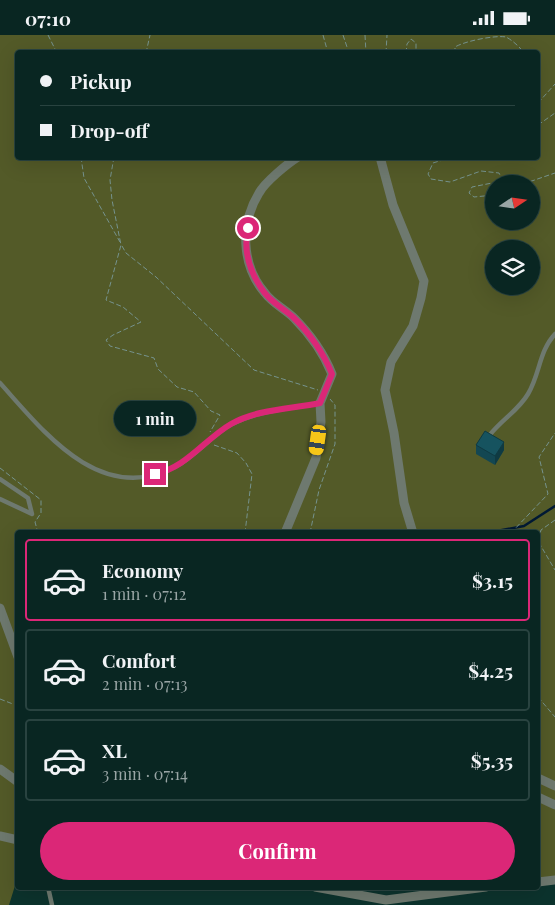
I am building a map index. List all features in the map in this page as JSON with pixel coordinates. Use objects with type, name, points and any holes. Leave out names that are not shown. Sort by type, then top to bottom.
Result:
[{"type":"street","points":[[286,530],[316,458],[321,422],[320,403],[332,374],[327,361],[294,318],[264,293],[247,262],[245,242],[251,214],[259,192],[295,160]]},
{"type":"street","points":[[381,160],[393,205],[424,281],[422,298],[413,326],[391,362],[385,390],[394,433],[404,503],[412,530]]},
{"type":"street","points":[[0,608],[15,649]]},
{"type":"street","points":[[0,769],[15,780]]},
{"type":"street","points":[[540,779],[555,786]]},
{"type":"street","points":[[540,798],[555,805]]},
{"type":"street","points":[[0,836],[15,839]]},
{"type":"street","points":[[540,882],[555,880]]},
{"type":"street","points":[[331,890],[386,900],[463,890]]},
{"type":"lane","points":[[489,436],[498,425],[519,408],[530,392],[544,349],[555,334]]},
{"type":"lane","points":[[0,383],[42,431],[93,469],[113,477],[165,472],[178,466],[231,425],[253,416],[320,403]]},
{"type":"lane","points":[[0,479],[28,499],[32,514],[0,499]]},
{"type":"lane","points":[[49,890],[52,905]]},
{"type":"path","points":[[48,35],[56,50]]},
{"type":"path","points":[[147,50],[150,35]]},
{"type":"path","points":[[323,35],[327,50]]},
{"type":"path","points":[[343,35],[348,50]]},
{"type":"path","points":[[365,35],[366,50]]},
{"type":"path","points":[[386,50],[387,35]]},
{"type":"path","points":[[456,50],[456,47],[461,44],[499,35],[505,37],[520,50]]},
{"type":"path","points":[[406,50],[407,44],[411,39],[416,43],[416,50]]},
{"type":"path","points":[[540,101],[555,84]]},
{"type":"path","points":[[540,124],[555,113]]},
{"type":"path","points":[[81,160],[84,178],[126,253],[156,277],[254,371],[325,392],[335,405],[336,436],[319,490],[311,530]]},
{"type":"path","points":[[113,160],[110,180],[121,245],[106,300],[123,307],[142,322],[106,340],[110,346],[154,359],[158,369],[177,387],[194,392],[211,411],[220,415],[210,431],[211,441],[214,445],[237,453],[252,474],[245,530]]},
{"type":"path","points":[[442,160],[433,163],[428,174],[431,179],[450,182],[481,171],[500,173],[501,175]]},
{"type":"path","points":[[540,178],[555,173]]},
{"type":"path","points":[[485,184],[472,187],[469,193],[474,197],[485,196]]},
{"type":"path","points":[[514,530],[548,494],[539,457],[555,433]]},
{"type":"path","points":[[540,534],[541,530],[555,519]]},
{"type":"path","points":[[540,544],[555,569]]},
{"type":"path","points":[[0,699],[15,705]]},
{"type":"path","points":[[540,699],[555,717]]},
{"type":"green space","points":[[0,35],[555,35],[555,877],[540,878],[540,530],[15,530],[15,886],[9,905],[0,905]]},
{"type":"building","points":[[485,431],[504,442],[495,456],[476,445]]},
{"type":"waterway","points":[[502,530],[524,526],[555,506]]},
{"type":"route","points":[[155,474],[178,466],[231,425],[253,416],[273,411],[320,403],[332,374],[327,361],[294,318],[264,293],[247,262],[245,242],[248,228]]}]
